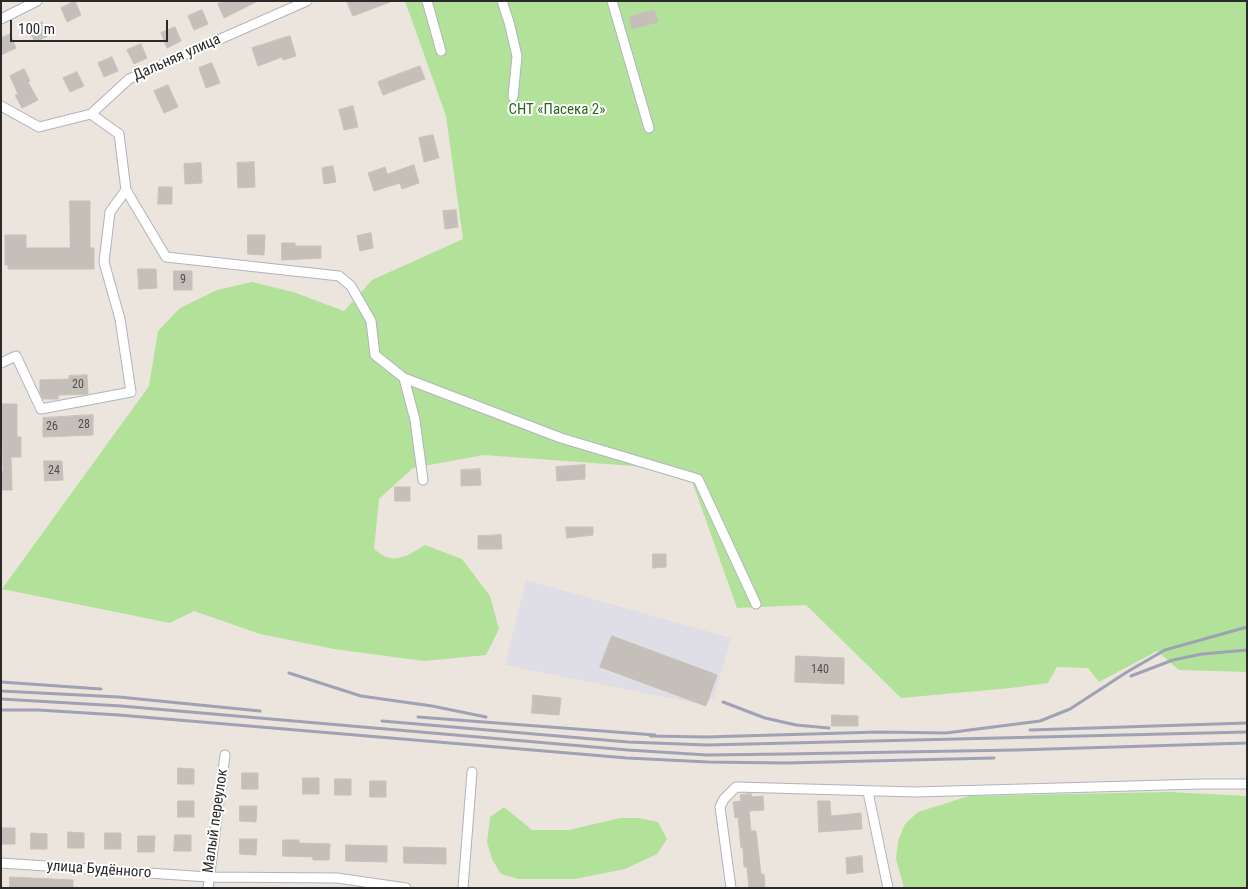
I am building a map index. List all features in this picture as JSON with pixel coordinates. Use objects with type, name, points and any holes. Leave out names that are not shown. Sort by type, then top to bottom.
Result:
[{"type":"street","points":[[1,19],[37,1]]},
{"type":"street","name":"Дальняя улица","points":[[1,106],[39,127],[91,114],[128,79],[307,1]]},
{"type":"street","points":[[427,1],[441,51]]},
{"type":"street","points":[[502,1],[510,22],[517,56],[513,97]]},
{"type":"street","points":[[612,1],[649,128]]},
{"type":"street","points":[[91,114],[119,134],[126,190],[166,257],[339,276],[350,286],[371,320],[376,355],[404,378],[561,438],[698,479],[756,604]]},
{"type":"street","points":[[1,362],[16,356],[41,409],[131,392],[120,319],[104,262],[110,212],[126,190]]},
{"type":"street","points":[[404,378],[414,420],[423,480]]},
{"type":"street","name":"Малый переулок","points":[[208,888],[225,755]]},
{"type":"street","points":[[463,888],[472,772]]},
{"type":"street","points":[[730,888],[720,807],[724,799],[736,787],[915,792],[1247,784]]},
{"type":"street","points":[[868,792],[888,888]]},
{"type":"street","name":"улица Будённого","points":[[1,863],[208,877],[337,878],[406,888]]},
{"type":"shaded area","points":[[526,580],[731,638],[714,698],[700,704],[505,665]]},
{"type":"green space","name":"СНТ «Пасека 2»","points":[[405,1],[1247,1],[1247,672],[1179,670],[1157,651],[1099,682],[1088,668],[1057,667],[1048,683],[901,698],[806,605],[737,608],[688,470],[484,455],[413,468],[379,499],[374,549],[388,557],[400,558],[425,545],[462,559],[490,596],[499,629],[486,655],[424,661],[334,649],[260,634],[194,611],[170,623],[2,589],[149,386],[158,331],[180,308],[217,290],[252,282],[293,292],[344,311],[372,280],[463,239],[446,116]]},
{"type":"green space","points":[[1170,792],[1247,796],[1247,888],[904,888],[896,859],[898,841],[905,824],[918,812],[969,796]]},
{"type":"green space","points":[[504,807],[532,830],[569,830],[620,818],[639,818],[658,822],[667,839],[657,854],[625,869],[575,879],[518,879],[501,874],[492,859],[487,842],[490,817]]},
{"type":"building","points":[[75,1],[81,15],[67,22],[61,8]]},
{"type":"building","points":[[225,1],[258,1],[224,18],[218,4]]},
{"type":"building","points":[[347,1],[390,1],[390,2],[353,16]]},
{"type":"building","points":[[202,10],[208,24],[194,30],[188,16]]},
{"type":"building","points":[[654,10],[658,22],[632,29],[629,17]]},
{"type":"building","points":[[42,22],[48,36],[35,42],[28,28]]},
{"type":"building","points":[[175,27],[181,41],[167,48],[161,33]]},
{"type":"building","points":[[10,34],[16,48],[1,55],[1,38]]},
{"type":"building","points":[[290,36],[296,56],[283,60],[282,57],[258,66],[252,48]]},
{"type":"building","points":[[141,44],[147,58],[134,64],[127,50]]},
{"type":"building","points":[[112,57],[118,71],[104,77],[98,63]]},
{"type":"building","points":[[212,63],[220,83],[206,88],[199,68]]},
{"type":"building","points":[[420,66],[425,79],[383,95],[378,82]]},
{"type":"building","points":[[24,69],[30,81],[28,82],[38,100],[22,108],[15,95],[18,94],[10,76]]},
{"type":"building","points":[[77,72],[84,86],[70,92],[63,78]]},
{"type":"building","points":[[168,85],[178,107],[164,113],[154,91]]},
{"type":"building","points":[[353,106],[358,127],[344,130],[339,110]]},
{"type":"building","points":[[433,135],[439,158],[424,162],[419,138]]},
{"type":"building","points":[[254,162],[255,187],[238,188],[237,163]]},
{"type":"building","points":[[201,163],[202,183],[185,184],[184,164]]},
{"type":"building","points":[[414,165],[419,183],[402,189],[400,183],[374,191],[368,173],[385,167],[387,174]]},
{"type":"building","points":[[333,166],[336,182],[324,184],[322,168]]},
{"type":"building","points":[[159,187],[172,187],[172,204],[158,204]]},
{"type":"building","points":[[70,201],[90,201],[90,248],[94,248],[94,269],[8,269],[8,265],[5,265],[5,235],[26,235],[26,248],[70,248]]},
{"type":"building","points":[[456,210],[458,227],[445,229],[443,211]]},
{"type":"building","points":[[371,233],[373,248],[360,251],[357,236]]},
{"type":"building","points":[[248,235],[265,235],[264,255],[248,254]]},
{"type":"building","points":[[282,243],[295,243],[295,246],[321,246],[321,258],[282,260]]},
{"type":"building","points":[[138,269],[156,269],[157,288],[139,289]]},
{"type":"building","points":[[174,271],[192,271],[192,290],[174,290]]},
{"type":"building","points":[[87,375],[88,394],[58,395],[58,399],[43,399],[40,392],[40,380],[69,379],[69,376]]},
{"type":"building","points":[[1,404],[17,404],[17,437],[21,437],[21,457],[11,457],[12,490],[1,490],[1,471],[3,471]]},
{"type":"building","points":[[93,415],[93,435],[43,437],[43,418]]},
{"type":"building","points":[[44,461],[62,461],[63,480],[45,481]]},
{"type":"building","points":[[585,465],[585,479],[557,481],[556,467]]},
{"type":"building","points":[[480,469],[481,485],[461,486],[461,470]]},
{"type":"building","points":[[395,487],[410,487],[410,501],[395,501]]},
{"type":"building","points":[[566,527],[593,527],[593,535],[567,538]]},
{"type":"building","points":[[501,535],[502,549],[478,549],[478,536]]},
{"type":"building","points":[[653,554],[666,554],[666,567],[653,568]]},
{"type":"building","points":[[612,636],[717,675],[706,706],[600,667]]},
{"type":"building","points":[[796,656],[844,658],[844,684],[795,682]]},
{"type":"building","points":[[533,695],[561,698],[559,715],[532,713]]},
{"type":"building","points":[[832,715],[858,716],[858,726],[832,726]]},
{"type":"building","points":[[178,768],[194,769],[194,784],[178,784]]},
{"type":"building","points":[[242,773],[258,773],[258,789],[242,789]]},
{"type":"building","points":[[303,778],[319,778],[319,794],[303,794]]},
{"type":"building","points":[[335,779],[351,779],[351,795],[335,795]]},
{"type":"building","points":[[370,781],[386,781],[386,797],[370,797]]},
{"type":"building","points":[[751,794],[752,797],[763,796],[764,810],[749,811],[751,831],[756,831],[761,874],[764,874],[765,888],[749,888],[747,867],[744,867],[743,848],[741,848],[738,817],[735,818],[733,802],[741,801],[740,795]]},
{"type":"building","points":[[178,801],[194,801],[194,817],[178,817]]},
{"type":"building","points":[[818,801],[830,801],[831,816],[861,813],[862,829],[819,832]]},
{"type":"building","points":[[240,806],[257,806],[256,822],[240,821]]},
{"type":"building","points":[[1,828],[15,828],[15,844],[1,844]]},
{"type":"building","points":[[68,832],[84,833],[84,848],[68,848]]},
{"type":"building","points":[[31,833],[47,834],[47,849],[31,849]]},
{"type":"building","points":[[105,833],[121,833],[121,849],[105,849]]},
{"type":"building","points":[[175,835],[191,835],[191,851],[174,851]]},
{"type":"building","points":[[138,836],[155,836],[154,852],[138,852]]},
{"type":"building","points":[[240,839],[257,839],[256,855],[240,854]]},
{"type":"building","points":[[283,840],[299,840],[299,843],[330,844],[329,860],[313,860],[313,857],[283,856]]},
{"type":"building","points":[[346,845],[387,846],[387,862],[346,861]]},
{"type":"building","points":[[404,847],[446,848],[446,864],[404,863]]},
{"type":"building","points":[[862,856],[863,872],[847,874],[846,858]]},
{"type":"building","points":[[10,877],[73,880],[73,888],[10,888]]},
{"type":"railway","points":[[946,733],[1040,721],[1070,709],[1165,650],[1247,627]]},
{"type":"railway","points":[[1131,676],[1173,660],[1202,654],[1247,650]]},
{"type":"railway","points":[[289,673],[361,696],[432,706],[486,717]]},
{"type":"railway","points":[[1,682],[101,689]]},
{"type":"railway","points":[[1,691],[119,697],[260,711]]},
{"type":"railway","points":[[1,699],[121,706],[628,750],[707,755],[1016,750],[1247,743]]},
{"type":"railway","points":[[723,702],[765,718],[796,725],[829,728]]},
{"type":"railway","points":[[1,710],[38,710],[119,715],[627,758],[708,762],[786,763],[994,758]]},
{"type":"railway","points":[[418,717],[655,735]]},
{"type":"railway","points":[[382,721],[628,742],[707,745],[1247,732]]},
{"type":"railway","points":[[1030,730],[1247,723]]},
{"type":"railway","points":[[650,736],[706,737],[879,732],[945,733]]}]
